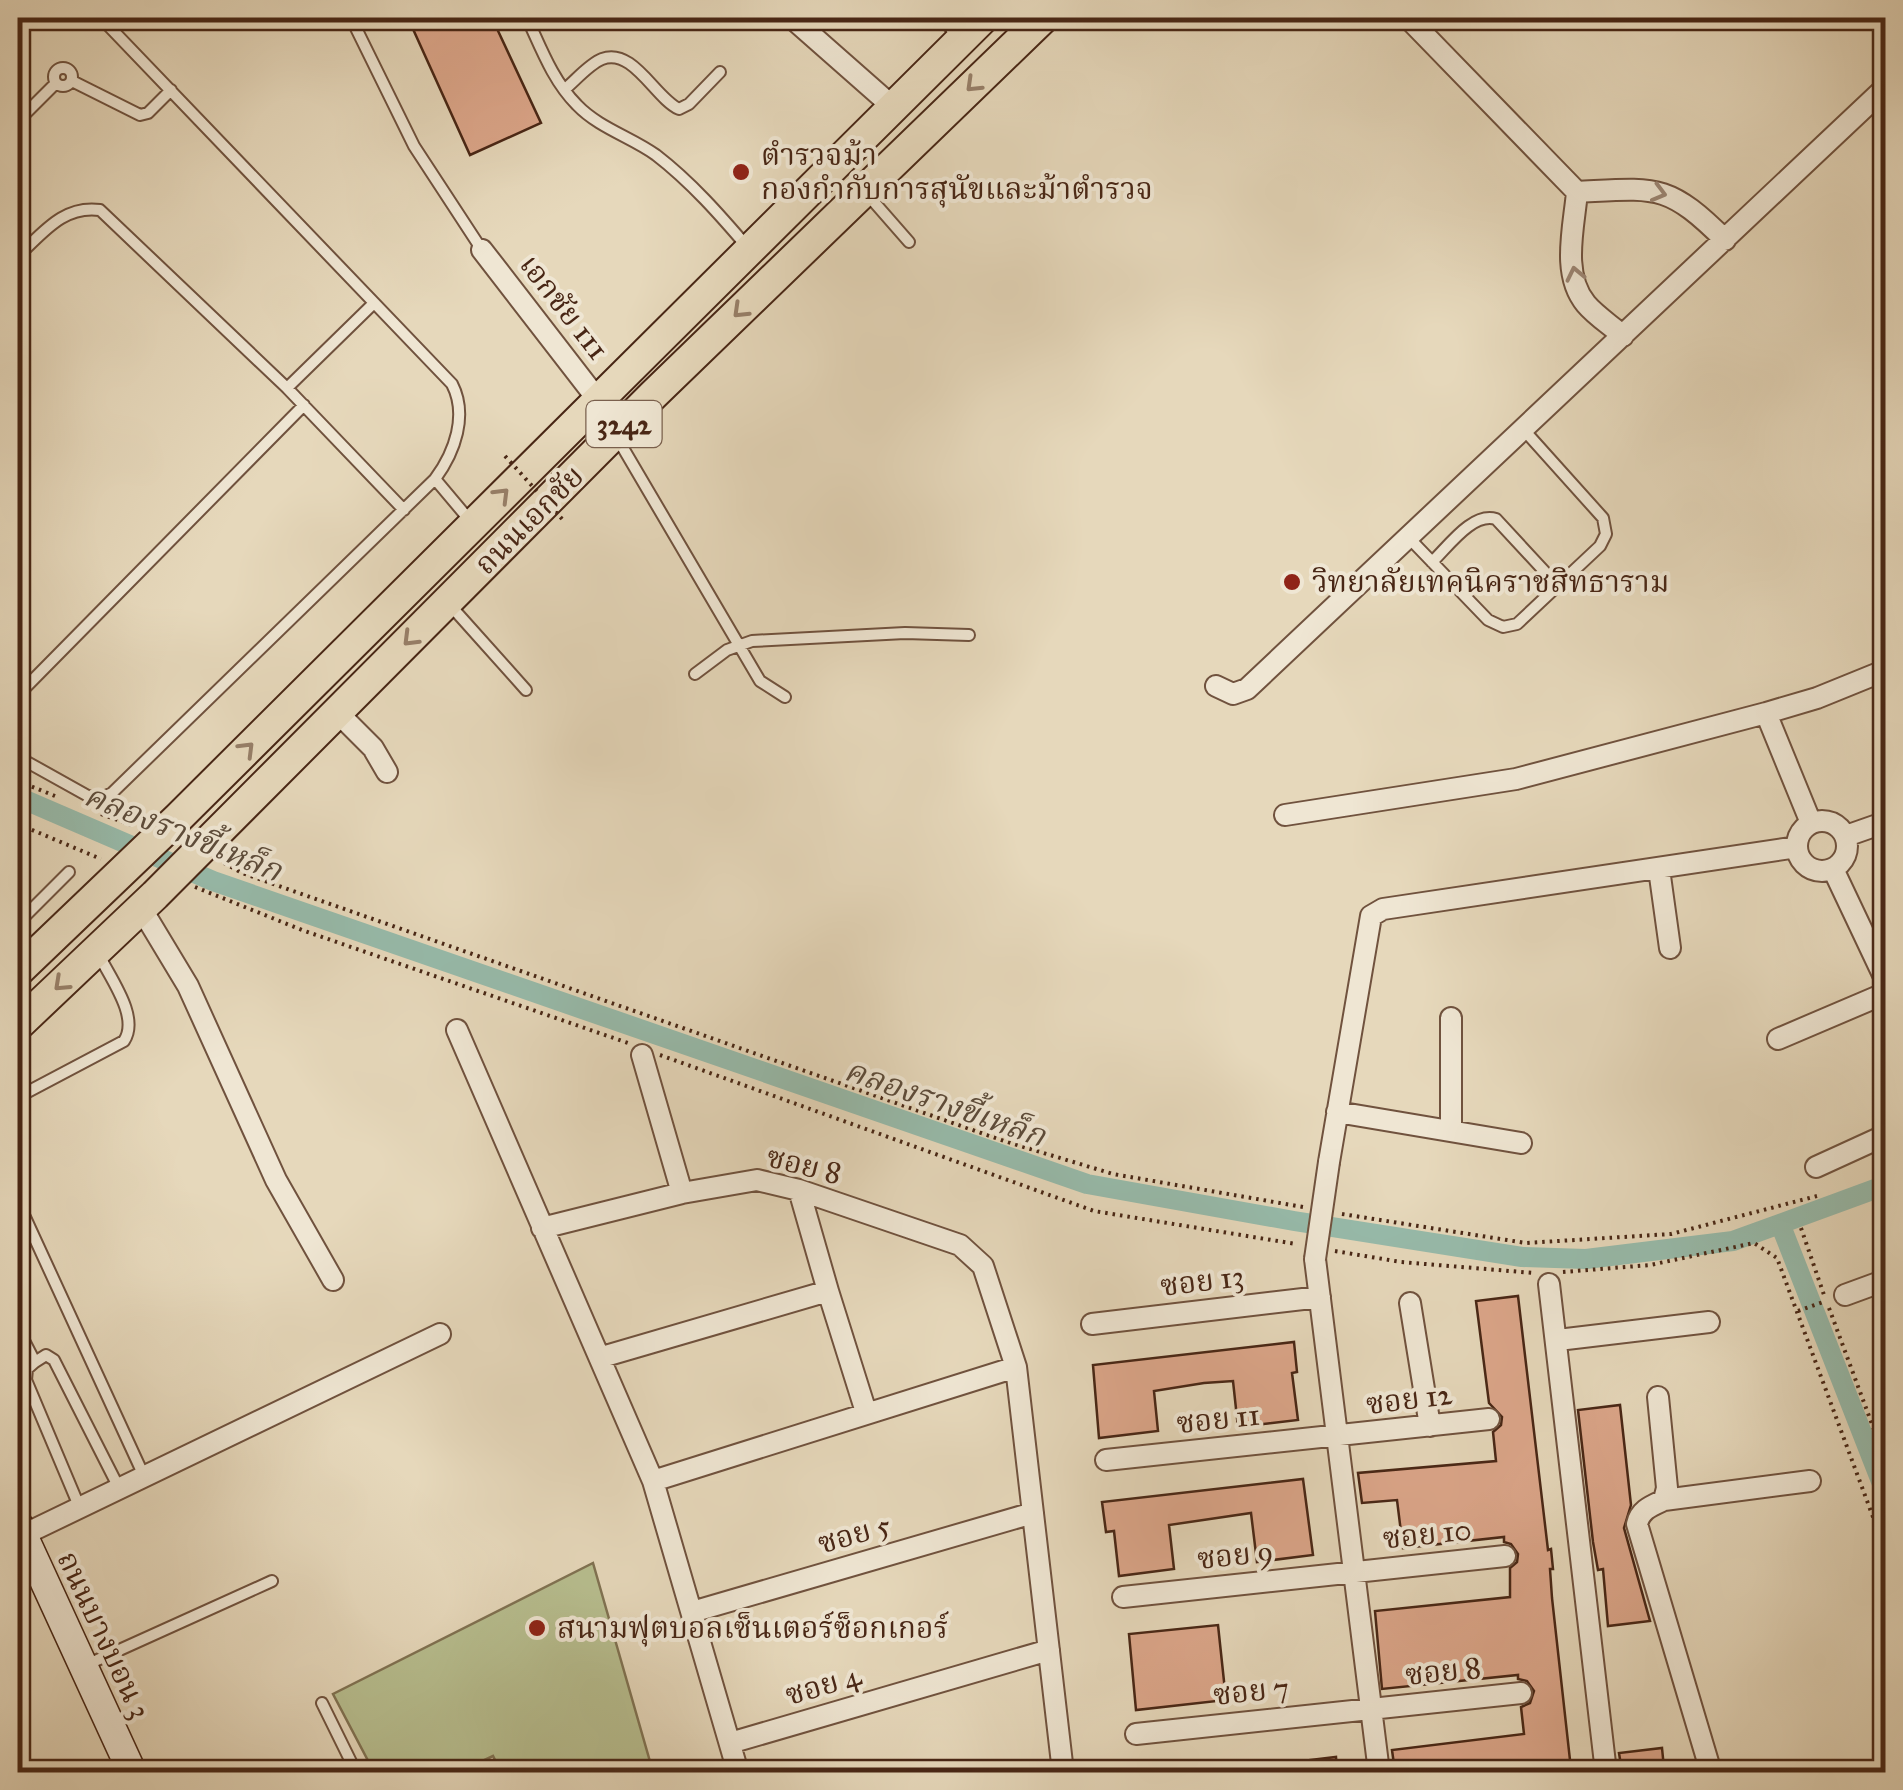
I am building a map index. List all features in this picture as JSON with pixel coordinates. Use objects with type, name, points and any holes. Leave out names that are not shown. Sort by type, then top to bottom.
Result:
[{"type":"main road","name":"ถนนเอกชัย","points":[[18,1025],[212,846],[337,712],[615,433],[1043,18]]},
{"type":"main road","name":"ถนนเอกชัย","points":[[20,963],[115,863],[178,818],[893,107],[967,23]]},
{"type":"main road","name":"ถนนบางบอน 3","points":[[20,1529],[132,1772]]},
{"type":"street","points":[[792,18],[893,107]]},
{"type":"street","points":[[1408,18],[1577,192],[1640,188],[1670,194],[1694,209],[1725,240]]},
{"type":"street","points":[[1216,686],[1232,694],[1247,689],[1886,87]]},
{"type":"street","points":[[1577,192],[1571,253],[1574,281],[1585,303],[1624,336]]},
{"type":"street","name":"เอกชัย 111","points":[[482,250],[598,400]]},
{"type":"street","points":[[1285,815],[1516,779],[1817,698],[1886,670]]},
{"type":"street","points":[[337,712],[374,748],[387,772]]},
{"type":"street","points":[[1766,713],[1811,824]]},
{"type":"street","points":[[1832,822],[1846,836],[1846,856],[1832,869],[1812,869],[1804,863],[1797,847],[1800,835],[1811,824],[1832,822]]},
{"type":"street","points":[[1846,836],[1886,822]]},
{"type":"street","points":[[1379,1772],[1315,1251],[1371,916],[1383,909],[1797,847]]},
{"type":"street","points":[[1659,869],[1670,948]]},
{"type":"street","points":[[1832,869],[1886,981]]},
{"type":"street","points":[[148,901],[276,1180],[333,1280]]},
{"type":"street","points":[[1778,1039],[1886,994]]},
{"type":"street","points":[[1451,1018],[1451,1131]]},
{"type":"street","points":[[457,1030],[653,1481],[738,1772]]},
{"type":"street","points":[[640,1050],[682,1193]]},
{"type":"street","points":[[1337,1112],[1521,1143]]},
{"type":"street","points":[[1816,1167],[1886,1135]]},
{"type":"street","name":"ซอย 8","points":[[542,1228],[682,1193],[757,1180],[799,1190],[960,1245],[983,1266],[1016,1368]]},
{"type":"street","points":[[799,1190],[866,1412]]},
{"type":"street","points":[[1553,1276],[1606,1772]]},
{"type":"street","points":[[1836,1298],[1886,1280]]},
{"type":"street","points":[[602,1357],[828,1291]]},
{"type":"street","name":"ซอย 13","points":[[1092,1324],[1320,1298]]},
{"type":"street","points":[[1410,1303],[1430,1426]]},
{"type":"street","points":[[1558,1340],[1709,1322]]},
{"type":"street","points":[[20,1529],[119,1488],[440,1334]]},
{"type":"street","points":[[653,1481],[1016,1368],[1063,1772]]},
{"type":"street","points":[[1658,1398],[1664,1500]]},
{"type":"street","name":"ซอย 12","points":[[1337,1437],[1488,1419]]},
{"type":"street","name":"ซอย 11","points":[[1106,1460],[1337,1437]]},
{"type":"street","points":[[1712,1772],[1638,1524],[1639,1516],[1664,1500],[1810,1480]]},
{"type":"street","name":"ซอย 5","points":[[692,1612],[1033,1513]]},
{"type":"street","name":"ซอย 10","points":[[1355,1572],[1506,1556]]},
{"type":"street","name":"ซอย 9","points":[[1122,1597],[1355,1572]]},
{"type":"street","name":"ซอย 4","points":[[730,1743],[1049,1650]]},
{"type":"street","name":"ซอย 8","points":[[1372,1709],[1521,1693]]},
{"type":"street","name":"ซอย 7","points":[[1136,1734],[1372,1709]]},
{"type":"lane","points":[[18,757],[88,796],[112,794],[436,479],[452,456],[460,400],[452,384],[102,18]]},
{"type":"lane","points":[[351,18],[414,146],[482,250]]},
{"type":"lane","points":[[527,18],[565,89],[596,121],[652,152],[681,175],[750,250]]},
{"type":"lane","points":[[853,18],[866,24],[880,18]]},
{"type":"lane","points":[[565,89],[602,58],[615,58],[634,67],[668,104],[679,109],[720,72]]},
{"type":"lane","points":[[18,121],[56,83],[64,86],[72,81],[140,115],[148,113],[171,90]]},
{"type":"lane","points":[[864,191],[909,242]]},
{"type":"lane","points":[[18,256],[60,217],[81,207],[100,210],[304,404],[404,510]]},
{"type":"lane","points":[[287,388],[374,303]]},
{"type":"lane","points":[[18,695],[304,404]]},
{"type":"lane","points":[[1410,538],[1488,620],[1503,626],[1517,624],[1558,586],[1600,546],[1606,534],[1604,518],[1524,430]]},
{"type":"lane","points":[[615,433],[760,680],[785,696]]},
{"type":"lane","points":[[436,479],[473,523]]},
{"type":"lane","points":[[1432,562],[1477,520],[1487,516],[1496,519],[1558,586]]},
{"type":"lane","points":[[447,602],[526,690]]},
{"type":"lane","points":[[695,674],[728,650],[752,641],[905,633],[969,636]]},
{"type":"lane","points":[[310,686],[337,712]]},
{"type":"lane","points":[[18,923],[69,872]]},
{"type":"lane","points":[[18,1097],[124,1041],[130,1032],[129,1017],[96,950]]},
{"type":"lane","points":[[18,1202],[144,1476]]},
{"type":"lane","points":[[18,1329],[35,1362]]},
{"type":"lane","points":[[79,1506],[26,1380],[27,1369],[46,1356],[54,1360],[119,1488]]},
{"type":"lane","points":[[83,1667],[272,1581]]},
{"type":"lane","points":[[322,1703],[356,1772]]},
{"type":"path","points":[[505,456],[563,520]]},
{"type":"path","points":[[116,819],[134,826]]},
{"type":"path","points":[[18,824],[115,863]]},
{"type":"path","points":[[212,846],[242,873],[1004,1141],[1114,1174],[1315,1209]]},
{"type":"path","points":[[186,884],[302,930],[1094,1210],[1315,1251],[1553,1276],[1650,1265],[1754,1242],[1778,1258],[1886,1552]]},
{"type":"path","points":[[1334,1212],[1526,1243],[1671,1234],[1817,1196]]},
{"type":"path","points":[[1801,1228],[1836,1298],[1886,1462]]},
{"type":"path","points":[[1797,1311],[1836,1298]]},
{"type":"green space","name":"สนามฟุตบอลเซ็นเตอร์ซ็อกเกอร์","points":[[593,1563],[653,1772],[501,1772],[493,1756],[459,1772],[374,1772],[333,1694]]},
{"type":"building","points":[[408,18],[492,18],[541,123],[470,155]]},
{"type":"building","points":[[1518,1296],[1548,1550],[1551,1549],[1552,1598],[1571,1769],[1528,1772],[1528,1764],[1456,1772],[1395,1772],[1392,1750],[1524,1734],[1521,1707],[1530,1703],[1534,1691],[1518,1675],[1382,1689],[1375,1611],[1510,1597],[1510,1568],[1517,1562],[1518,1554],[1511,1544],[1504,1542],[1504,1537],[1403,1548],[1397,1500],[1362,1503],[1358,1473],[1496,1461],[1493,1432],[1501,1425],[1502,1417],[1489,1403],[1476,1301]]},
{"type":"building","points":[[1294,1342],[1297,1372],[1292,1373],[1298,1420],[1238,1427],[1233,1381],[1204,1383],[1154,1391],[1158,1431],[1099,1438],[1093,1365]]},
{"type":"building","points":[[1620,1405],[1631,1505],[1624,1528],[1650,1621],[1608,1626],[1603,1569],[1598,1570],[1593,1542],[1578,1410]]},
{"type":"building","points":[[1303,1479],[1313,1555],[1257,1562],[1251,1513],[1169,1525],[1174,1569],[1119,1576],[1114,1531],[1106,1532],[1102,1502]]},
{"type":"building","points":[[1218,1625],[1226,1700],[1136,1710],[1129,1634]]},
{"type":"building","points":[[1662,1748],[1664,1768],[1622,1772],[1619,1753]]},
{"type":"building","points":[[1336,1757],[1337,1772],[1294,1772],[1293,1762]]},
{"type":"waterway","name":"คลองรางขี้เหล็ก","points":[[18,797],[213,881],[1087,1184],[1522,1257],[1586,1259],[1733,1241],[1886,1185]]},
{"type":"waterway","points":[[1781,1226],[1886,1494]]},
{"type":"place","name":"ตำรวจม้า กองกำกับการสุนัขและม้าตำรวจ","points":[[741,172]]},
{"type":"place","name":"วิทยาลัยเทคนิคราชสิทธาราม","points":[[1292,582]]},
{"type":"place","name":"สนามฟุตบอลเซ็นเตอร์ซ็อกเกอร์","points":[[537,1628]]}]
